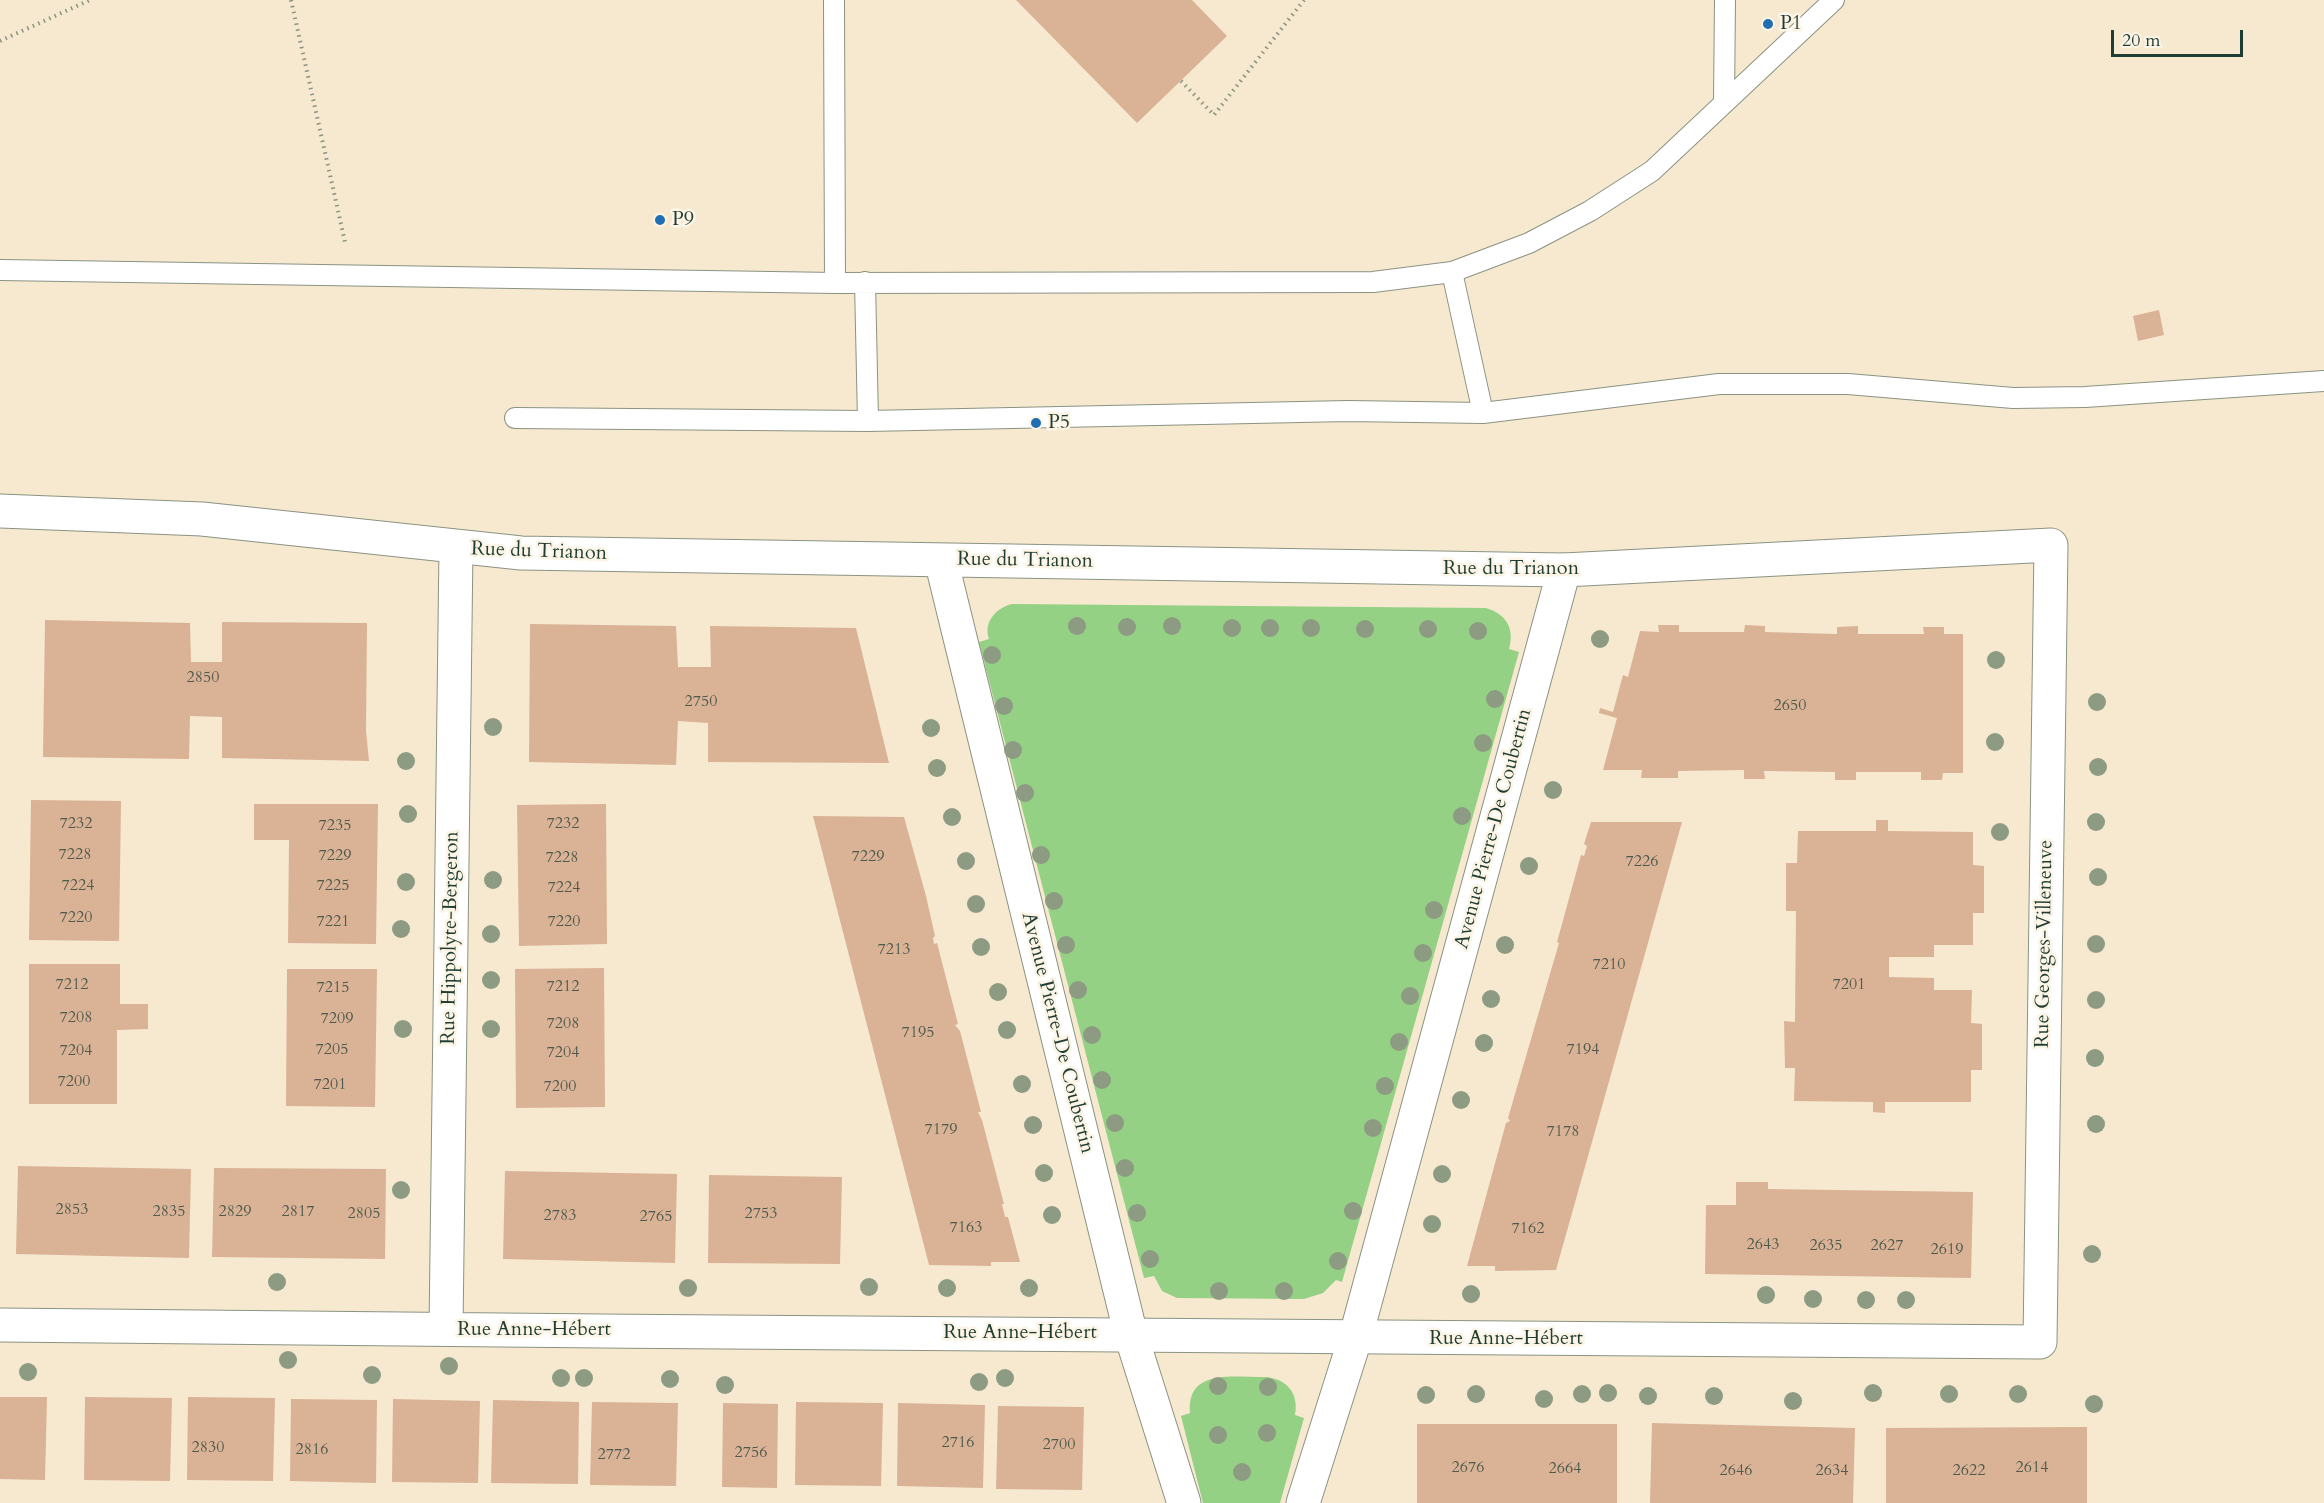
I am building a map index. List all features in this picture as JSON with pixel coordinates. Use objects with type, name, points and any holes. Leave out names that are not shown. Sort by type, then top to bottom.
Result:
[{"type":"street","name":"Rue du Trianon","points":[[0,511],[45,510],[202,519],[456,548],[521,553],[940,560],[1564,570],[2051,545]]},
{"type":"street","name":"Rue Georges-Villeneuve","points":[[2040,1342],[2051,545]]},
{"type":"street","name":"Rue Hippolyte-Bergeron","points":[[446,1329],[456,548]]},
{"type":"street","name":"Avenue Pierre-De Coubertin","points":[[940,560],[1131,1335],[1184,1503]]},
{"type":"street","name":"Avenue Pierre-De Coubertin","points":[[1304,1503],[1355,1339],[1564,570]]},
{"type":"street","name":"Rue Anne-Hébert","points":[[0,1325],[1355,1339],[2040,1342]]},
{"type":"lane","points":[[834,0],[835,283]]},
{"type":"lane","points":[[1724,102],[1725,0]]},
{"type":"lane","points":[[0,270],[835,283],[1373,282],[1452,272],[1528,243],[1590,211],[1652,171],[1834,0]]},
{"type":"lane","points":[[1452,272],[1483,413]]},
{"type":"lane","points":[[865,282],[868,421]]},
{"type":"lane","points":[[515,418],[868,421],[1348,411],[1483,413],[1719,384],[1848,384],[2013,398],[2085,397],[2324,381]]},
{"type":"path","points":[[0,41],[90,0]]},
{"type":"path","points":[[291,0],[353,275]]},
{"type":"path","points":[[1181,81],[1214,115],[1304,0]]},
{"type":"green space","points":[[1012,604],[1486,608],[1504,618],[1510,628],[1509,649],[1519,652],[1342,1282],[1336,1280],[1323,1293],[1304,1299],[1177,1298],[1162,1291],[1154,1276],[1144,1278],[979,642],[989,639],[989,622],[996,612]]},
{"type":"green space","points":[[1267,1377],[1281,1381],[1290,1389],[1295,1401],[1295,1415],[1304,1418],[1280,1503],[1203,1503],[1181,1416],[1190,1413],[1191,1398],[1196,1388],[1204,1382],[1215,1378]]},
{"type":"building","points":[[1016,0],[1192,0],[1227,36],[1137,123]]},
{"type":"building","points":[[2159,310],[2164,335],[2138,341],[2133,316]]},
{"type":"building","points":[[45,620],[190,623],[191,662],[222,662],[222,622],[367,623],[366,731],[369,761],[222,758],[222,717],[190,716],[189,759],[43,757]]},
{"type":"building","points":[[530,624],[676,626],[678,667],[711,667],[710,626],[856,628],[889,763],[708,762],[708,723],[678,721],[676,765],[529,762]]},
{"type":"building","points":[[1658,625],[1679,625],[1679,632],[1744,632],[1745,625],[1765,626],[1765,632],[1837,634],[1837,627],[1858,626],[1858,634],[1924,634],[1923,627],[1944,627],[1944,634],[1963,634],[1963,773],[1943,773],[1942,780],[1921,780],[1921,772],[1856,772],[1856,780],[1835,780],[1835,772],[1764,771],[1765,779],[1744,779],[1744,770],[1678,771],[1678,778],[1641,778],[1642,770],[1603,770],[1617,718],[1599,713],[1600,708],[1613,712],[1623,675],[1628,677],[1640,631],[1659,632]]},
{"type":"building","points":[[31,800],[121,801],[119,941],[29,940]]},
{"type":"building","points":[[254,804],[378,804],[376,944],[288,943],[289,840],[254,840]]},
{"type":"building","points":[[606,804],[607,944],[519,946],[517,805]]},
{"type":"building","points":[[813,816],[904,817],[926,896],[935,936],[934,944],[937,943],[958,1024],[955,1025],[960,1031],[981,1112],[978,1112],[1004,1204],[1002,1204],[1005,1217],[1008,1217],[1020,1262],[991,1262],[991,1266],[929,1265]]},
{"type":"building","points":[[1876,820],[1888,820],[1888,831],[1973,832],[1973,865],[1984,866],[1984,913],[1973,913],[1973,945],[1934,945],[1934,957],[1889,957],[1889,977],[1934,978],[1934,990],[1972,990],[1971,1023],[1982,1024],[1982,1070],[1971,1070],[1971,1102],[1885,1102],[1885,1113],[1873,1112],[1873,1102],[1794,1101],[1795,1068],[1785,1068],[1784,1021],[1795,1022],[1796,911],[1786,911],[1786,863],[1797,863],[1798,831],[1876,831]]},
{"type":"building","points":[[1591,822],[1682,822],[1556,1270],[1495,1271],[1495,1266],[1467,1266],[1506,1123],[1510,1121],[1508,1118],[1559,943],[1557,942],[1581,855],[1584,856],[1587,846],[1584,844]]},
{"type":"building","points":[[29,964],[120,964],[120,1004],[148,1004],[148,1029],[117,1030],[117,1104],[29,1104]]},
{"type":"building","points":[[604,968],[605,1107],[516,1108],[515,969]]},
{"type":"building","points":[[287,969],[377,969],[375,1107],[286,1106]]},
{"type":"building","points":[[18,1166],[191,1169],[189,1258],[16,1254]]},
{"type":"building","points":[[214,1168],[386,1169],[385,1259],[212,1257]]},
{"type":"building","points":[[505,1171],[677,1174],[675,1263],[503,1259]]},
{"type":"building","points":[[709,1175],[842,1177],[840,1264],[708,1263]]},
{"type":"building","points":[[1736,1182],[1768,1182],[1768,1189],[1973,1192],[1971,1278],[1705,1274],[1706,1205],[1736,1205]]},
{"type":"building","points":[[0,1397],[47,1397],[45,1480],[0,1479]]},
{"type":"building","points":[[85,1397],[172,1398],[170,1481],[84,1480]]},
{"type":"building","points":[[188,1397],[275,1398],[273,1481],[187,1480]]},
{"type":"building","points":[[291,1399],[377,1400],[376,1483],[290,1481]]},
{"type":"building","points":[[393,1399],[480,1401],[478,1483],[392,1482]]},
{"type":"building","points":[[493,1400],[579,1402],[578,1484],[491,1483]]},
{"type":"building","points":[[592,1402],[678,1403],[676,1486],[590,1485]]},
{"type":"building","points":[[796,1402],[883,1403],[881,1486],[795,1485]]},
{"type":"building","points":[[723,1403],[778,1404],[777,1488],[722,1487]]},
{"type":"building","points":[[898,1403],[985,1405],[983,1488],[897,1486]]},
{"type":"building","points":[[998,1406],[1084,1407],[1082,1490],[996,1489]]},
{"type":"building","points":[[1652,1423],[1855,1428],[1853,1503],[1650,1503]]},
{"type":"building","points":[[1417,1424],[1617,1424],[1617,1503],[1417,1503]]},
{"type":"building","points":[[2087,1427],[2087,1503],[1886,1503],[1886,1428]]},
{"type":"place","name":"P1","points":[[1768,24]]},
{"type":"place","name":"P9","points":[[660,220]]},
{"type":"place","name":"P5","points":[[1036,423]]}]
